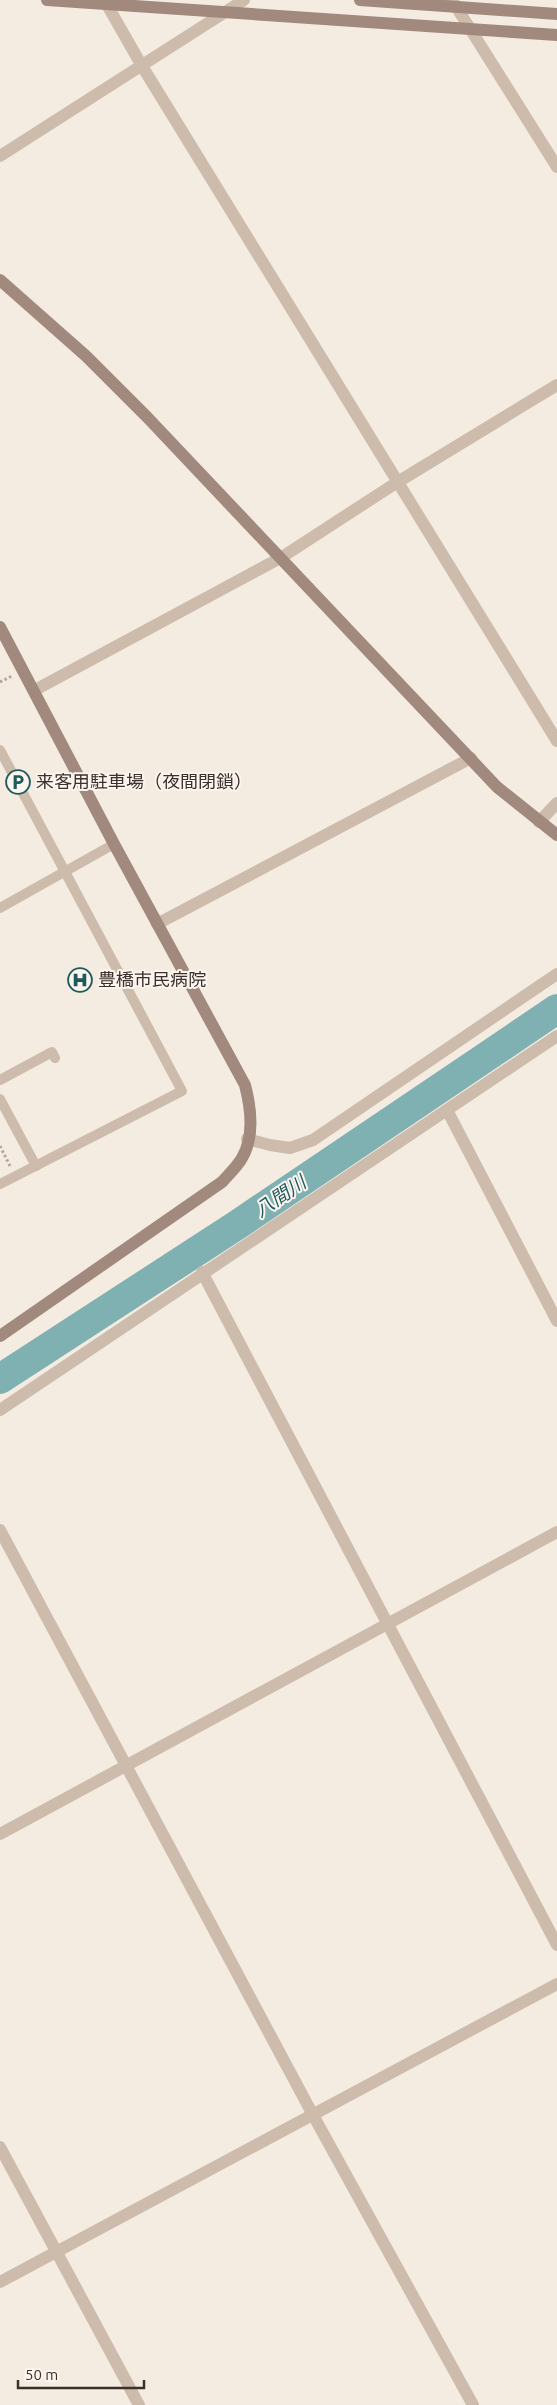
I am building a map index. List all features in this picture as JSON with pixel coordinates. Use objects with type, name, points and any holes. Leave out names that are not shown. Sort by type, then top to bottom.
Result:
[{"type":"street","points":[[46,0],[557,35]]},
{"type":"street","points":[[0,156],[244,0]]},
{"type":"street","points":[[360,0],[454,4],[557,14]]},
{"type":"street","points":[[106,3],[142,66],[396,483],[557,741]]},
{"type":"street","points":[[454,4],[557,167]]},
{"type":"street","points":[[0,280],[86,356],[282,557],[497,787],[557,835]]},
{"type":"street","points":[[35,690],[282,557],[396,483],[557,384]]},
{"type":"street","points":[[0,627],[35,690],[114,844],[245,1085],[252,1109],[243,1157],[222,1182],[0,1336]]},
{"type":"street","points":[[157,924],[471,758]]},
{"type":"street","points":[[539,822],[557,803]]},
{"type":"street","points":[[247,1139],[290,1148],[313,1140],[557,974]]},
{"type":"street","points":[[0,1410],[202,1272],[557,1036]]},
{"type":"street","points":[[447,1110],[557,1321]]},
{"type":"street","points":[[202,1272],[557,1945]]},
{"type":"street","points":[[0,1530],[313,2115],[473,2405]]},
{"type":"street","points":[[0,1834],[557,1532]]},
{"type":"street","points":[[0,2282],[557,1984]]},
{"type":"street","points":[[0,2147],[139,2405]]},
{"type":"lane","points":[[0,750],[182,1090],[0,1184]]},
{"type":"lane","points":[[0,908],[114,844]]},
{"type":"lane","points":[[0,1080],[52,1052],[55,1058]]},
{"type":"lane","points":[[0,1099],[36,1166]]},
{"type":"path","points":[[0,682],[15,674]]},
{"type":"path","points":[[0,1146],[12,1168],[17,1166]]},
{"type":"waterway","name":"八間川","points":[[0,1379],[237,1225],[557,1009]]},
{"type":"place","name":"来客用駐車場（夜間閉鎖）","points":[[18,782]]},
{"type":"place","name":"豊橋市民病院","points":[[80,980]]}]
